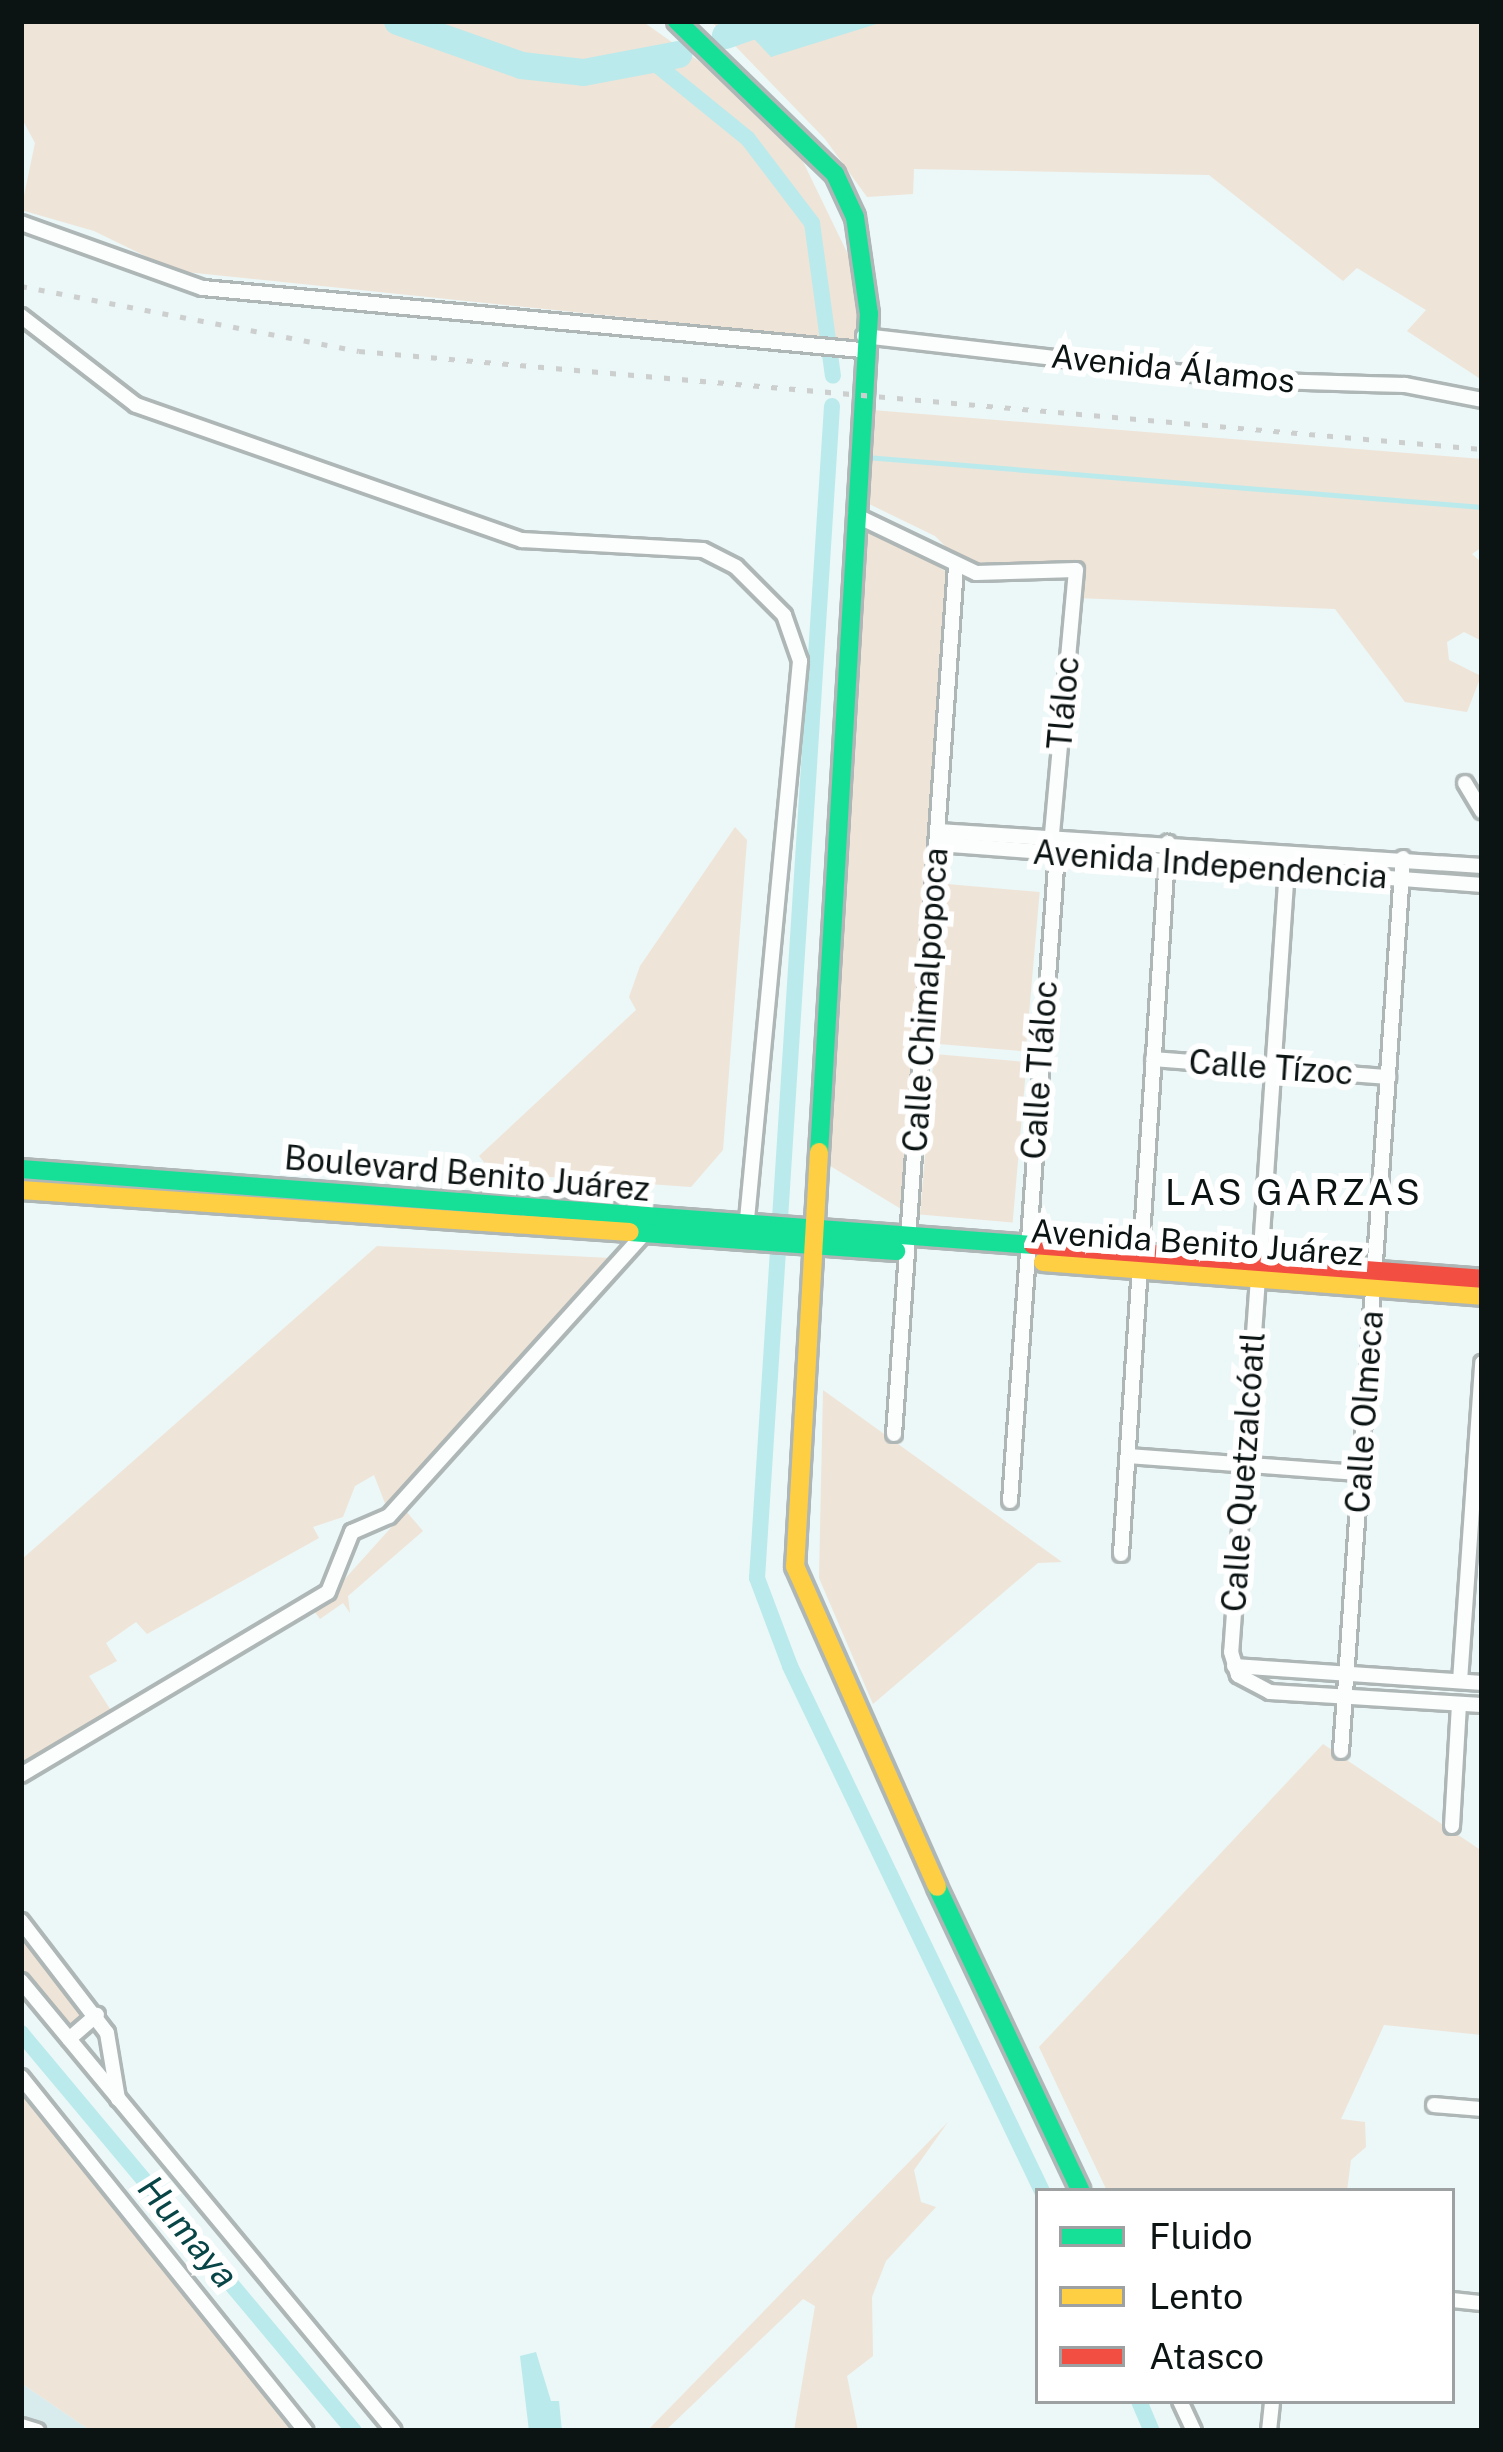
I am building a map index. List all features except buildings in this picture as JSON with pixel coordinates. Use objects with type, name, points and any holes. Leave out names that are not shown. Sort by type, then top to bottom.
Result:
[{"type":"street","points":[[677,21],[835,174],[866,274],[855,514],[803,1241],[798,1582],[1080,2188]]},
{"type":"street","name":"Avenida Álamos","points":[[21,223],[203,288],[1242,380],[1406,385],[1482,400]]},
{"type":"street","points":[[21,316],[136,405],[522,540],[703,550],[736,567],[784,615],[800,661],[752,1236]]},
{"type":"street","points":[[855,514],[956,567]]},
{"type":"street","name":"Tláloc","points":[[956,567],[994,576],[1076,570],[1052,836]]},
{"type":"street","name":"Calle Chimalpopoca","points":[[894,1434],[956,567]]},
{"type":"street","points":[[1465,783],[1482,812]]},
{"type":"street","name":"Avenida Independencia","points":[[938,838],[1052,836],[1482,866]]},
{"type":"street","name":"Avenida Independencia","points":[[938,838],[1057,854],[1482,885]]},
{"type":"street","points":[[1121,1554],[1168,843]]},
{"type":"street","name":"Calle Tláloc","points":[[1010,1501],[1057,854]]},
{"type":"street","name":"Calle Olmeca","points":[[1341,1751],[1403,858]]},
{"type":"street","name":"Calle Quetzalcóatl","points":[[1234,1666],[1287,871]]},
{"type":"street","name":"Calle Tízoc","points":[[1153,1059],[1388,1077]]},
{"type":"street","name":"Boulevard Benito Juárez","points":[[21,1169],[803,1241],[907,1246]]},
{"type":"street","name":"Boulevard Benito Juárez","points":[[21,1190],[643,1235],[752,1236]]},
{"type":"street","points":[[21,1775],[328,1592],[352,1532],[389,1516],[643,1235]]},
{"type":"street","name":"Avenida Benito Juárez","points":[[907,1246],[1374,1279],[1482,1280]]},
{"type":"street","name":"Avenida Benito Juárez","points":[[1374,1279],[1482,1296]]},
{"type":"street","points":[[1460,1681],[1482,1363]]},
{"type":"street","points":[[1128,1456],[1361,1473]]},
{"type":"street","points":[[1234,1666],[1482,1683]]},
{"type":"street","points":[[1234,1666],[1256,1688],[1482,1706]]},
{"type":"street","points":[[1452,1826],[1459,1704]]},
{"type":"street","points":[[21,1921],[97,2015],[115,2053],[118,2099]]},
{"type":"street","points":[[21,1981],[394,2431]]},
{"type":"street","points":[[69,2039],[97,2015]]},
{"type":"street","points":[[21,2077],[306,2431]]},
{"type":"street","points":[[1434,2105],[1482,2109]]},
{"type":"street","points":[[1182,2404],[1195,2431]]},
{"type":"street","points":[[21,2426],[37,2431]]},
{"type":"shaded area","points":[[21,21],[642,21],[758,103],[793,141],[858,275],[856,341],[176,271],[94,231],[21,210],[35,143],[21,117]]},
{"type":"shaded area","points":[[711,21],[1482,21],[1482,380],[1407,331],[1426,310],[1357,268],[1343,281],[1209,175],[914,169],[913,194],[867,197],[825,139]]},
{"type":"shaded area","points":[[872,410],[1482,459],[1482,547],[1472,554],[1482,563],[1482,641],[1464,632],[1447,642],[1449,660],[1481,676],[1467,712],[1405,702],[1335,609],[1078,598],[1082,567],[962,563],[935,536],[867,503]]},
{"type":"shaded area","points":[[863,521],[948,573],[906,1212],[827,1164]]},
{"type":"shaded area","points":[[735,827],[747,840],[723,1150],[691,1187],[493,1173],[479,1156],[636,1010],[629,997],[640,966]]},
{"type":"shaded area","points":[[947,884],[1040,892],[1026,1051],[933,1043]]},
{"type":"shaded area","points":[[934,1054],[1027,1062],[1013,1222],[920,1214]]},
{"type":"shaded area","points":[[377,1246],[610,1258],[614,1266],[388,1511],[374,1475],[355,1486],[343,1517],[313,1527],[319,1538],[147,1634],[136,1622],[106,1643],[117,1661],[89,1676],[119,1723],[21,1778],[21,1560]]},
{"type":"shaded area","points":[[823,1390],[1062,1562],[1038,1563],[873,1704],[819,1578]]},
{"type":"shaded area","points":[[406,1511],[423,1531],[348,1596],[350,1613],[343,1603],[320,1619],[315,1612]]},
{"type":"shaded area","points":[[1323,1744],[1482,1851],[1482,2035],[1384,2025],[1341,2119],[1365,2122],[1366,2147],[1351,2160],[1347,2188],[1106,2188],[1039,2047]]},
{"type":"shaded area","points":[[21,1910],[86,2011],[70,2026],[21,1967]]},
{"type":"shaded area","points":[[21,2080],[314,2431],[91,2431],[21,2383]]},
{"type":"shaded area","points":[[948,2122],[914,2170],[921,2202],[936,2207],[886,2261],[872,2297],[873,2356],[847,2376],[858,2431],[794,2431],[815,2306],[803,2299],[665,2431],[647,2431]]},
{"type":"shaded area","points":[[21,2383],[91,2431],[21,2431]]},
{"type":"water","points":[[737,21],[886,21],[771,57]]},
{"type":"water","points":[[536,2352],[551,2401],[559,2401],[562,2431],[529,2431],[520,2356]]},
{"type":"waterway","points":[[397,21],[521,65],[583,72],[678,54]]},
{"type":"waterway","points":[[725,35],[765,21]]},
{"type":"waterway","points":[[657,65],[748,139],[812,223],[833,376]]},
{"type":"waterway","points":[[832,406],[757,1578],[790,1666],[1041,2188]]},
{"type":"waterway","points":[[866,457],[1482,507]]},
{"type":"waterway","name":"Humaya","points":[[21,2033],[354,2431]]},
{"type":"waterway","points":[[1140,2404],[1152,2431]]},
{"type":"railway","points":[[21,286],[359,351],[1482,449]]},
{"type":"traffic: fast","points":[[677,21],[835,174],[855,217],[869,314],[819,1152]]},
{"type":"traffic: fast","points":[[21,1169],[1033,1245]]},
{"type":"traffic: fast","points":[[630,1232],[896,1251]]},
{"type":"traffic: fast","points":[[937,1887],[1080,2188]]},
{"type":"traffic: slow","points":[[819,1152],[795,1566],[937,1887]]},
{"type":"traffic: slow","points":[[21,1190],[630,1232]]},
{"type":"traffic: slow","points":[[1043,1262],[1482,1296]]},
{"type":"traffic: jam","points":[[1033,1245],[1482,1279]]},
{"type":"district","name":"LAS GARZAS","points":[[1294,1193]]}]
